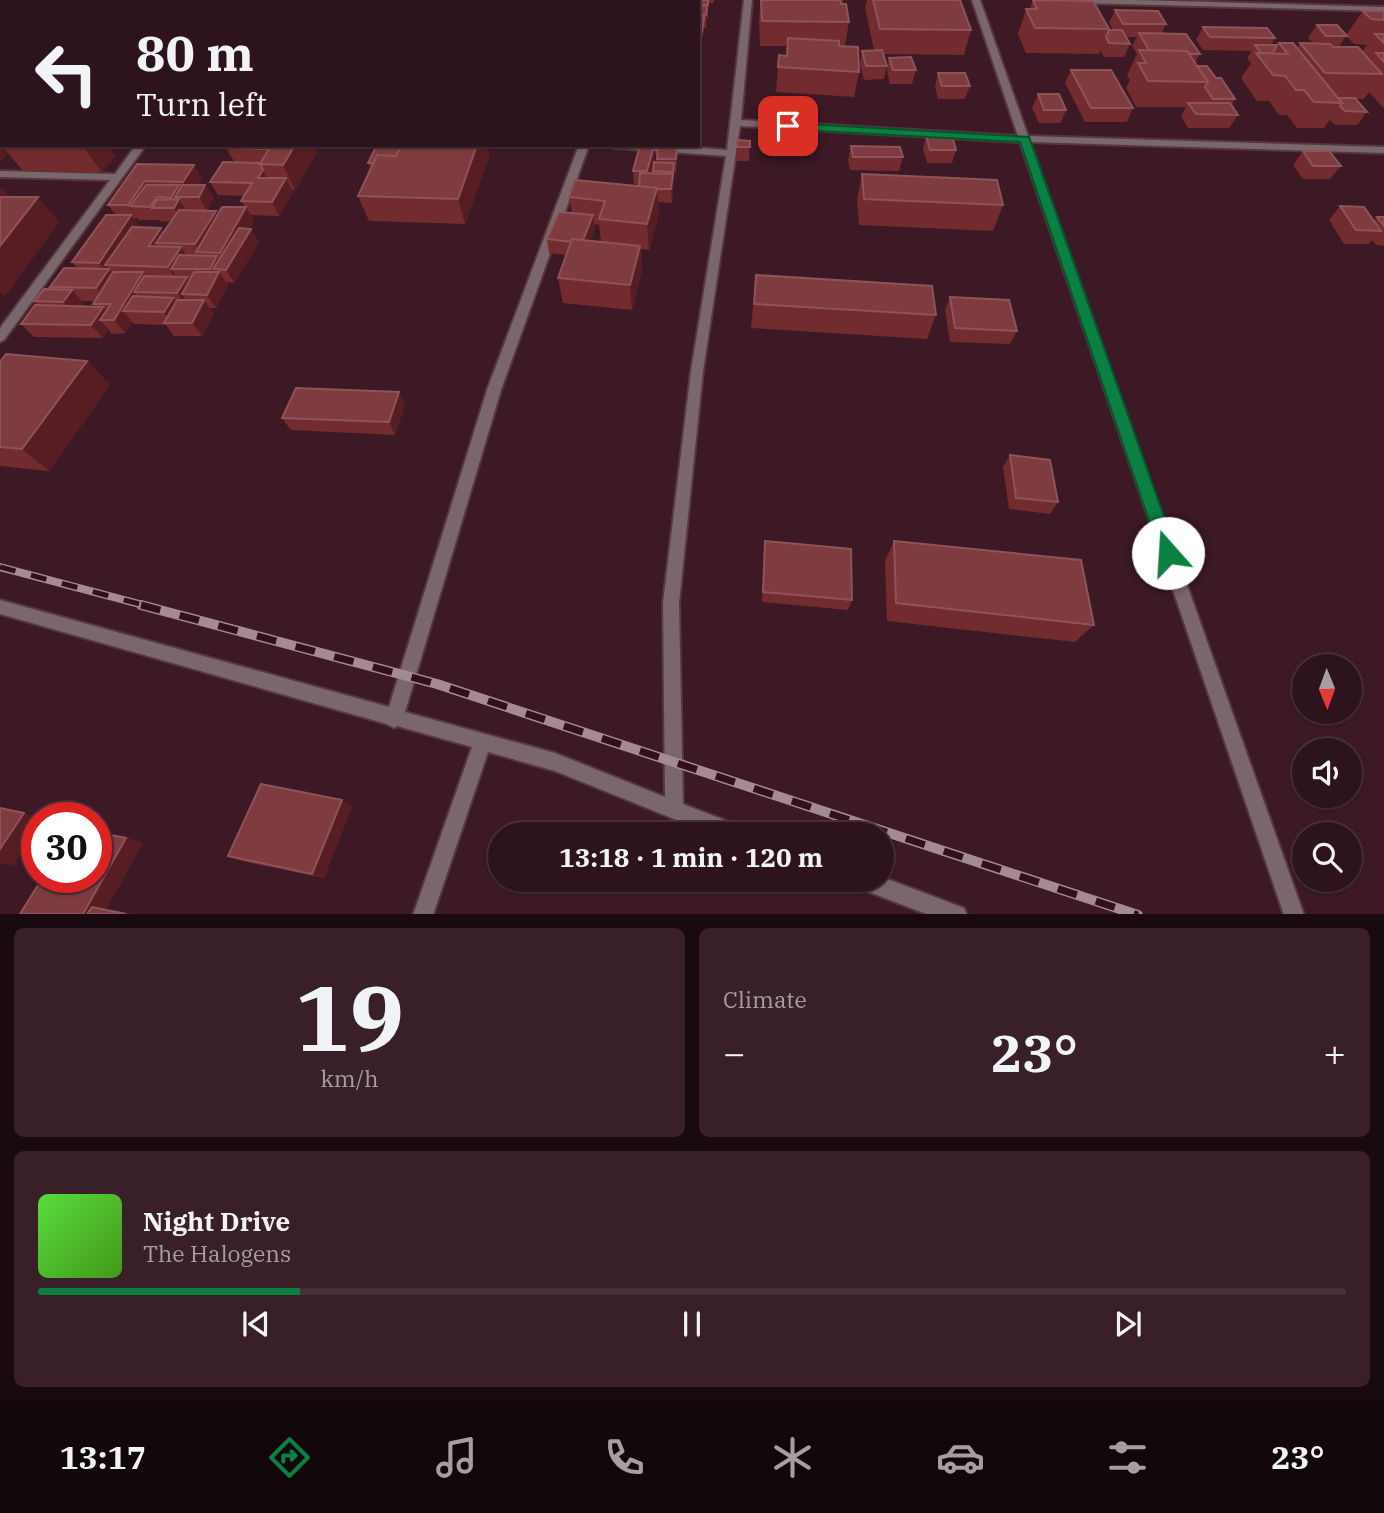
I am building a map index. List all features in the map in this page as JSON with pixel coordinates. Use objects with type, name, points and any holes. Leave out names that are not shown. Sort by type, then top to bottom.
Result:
[{"type":"street","points":[[674,811],[671,603],[697,371],[736,123],[748,0]]},
{"type":"street","points":[[976,0],[1294,914]]},
{"type":"street","points":[[1043,0],[1384,9]]},
{"type":"street","points":[[736,123],[1025,139],[1384,150]]},
{"type":"street","points":[[0,337],[140,147]]},
{"type":"street","points":[[394,719],[494,390],[583,147]]},
{"type":"street","points":[[643,147],[731,153]]},
{"type":"street","points":[[0,174],[117,177]]},
{"type":"street","points":[[0,607],[555,762],[703,822]]},
{"type":"street","points":[[423,914],[482,743]]},
{"type":"street","points":[[894,892],[954,914]]},
{"type":"building","points":[[700,0],[708,0],[708,5],[700,5]]},
{"type":"building","points":[[761,0],[840,0],[841,4],[846,4],[849,22],[762,21]]},
{"type":"building","points":[[873,0],[960,0],[971,30],[880,29]]},
{"type":"building","points":[[1033,0],[1093,1],[1109,29],[1035,28],[1026,9],[1037,9]]},
{"type":"building","points":[[700,5],[707,6],[706,15],[700,15]]},
{"type":"building","points":[[1115,10],[1158,11],[1166,24],[1123,24]]},
{"type":"building","points":[[1363,11],[1384,11],[1384,20],[1371,19]]},
{"type":"building","points":[[700,17],[704,17],[702,32]]},
{"type":"building","points":[[1317,25],[1337,25],[1347,36],[1326,36]]},
{"type":"building","points":[[1203,27],[1267,28],[1275,38],[1210,37]]},
{"type":"building","points":[[1109,30],[1122,30],[1130,44],[1109,43],[1106,37]]},
{"type":"building","points":[[1139,33],[1186,34],[1200,54],[1149,50]]},
{"type":"building","points":[[1375,34],[1384,34],[1384,43]]},
{"type":"building","points":[[788,38],[839,41],[839,46],[858,47],[859,72],[778,67],[779,55],[787,56]]},
{"type":"building","points":[[1279,43],[1293,43],[1342,103],[1314,102],[1304,90],[1296,90],[1285,76],[1273,75],[1256,53],[1288,54]]},
{"type":"building","points":[[1300,43],[1358,47],[1382,74],[1325,73]]},
{"type":"building","points":[[1255,45],[1277,45],[1273,53],[1261,53]]},
{"type":"building","points":[[882,50],[887,66],[866,66],[862,51]]},
{"type":"building","points":[[1139,50],[1187,51],[1208,82],[1148,81],[1138,63],[1146,63]]},
{"type":"building","points":[[1376,53],[1384,53],[1384,62]]},
{"type":"building","points":[[911,57],[916,70],[893,70],[889,58]]},
{"type":"building","points":[[1197,66],[1207,66],[1216,78],[1221,78],[1235,99],[1213,99],[1205,87],[1208,82]]},
{"type":"building","points":[[1071,70],[1111,70],[1133,108],[1091,108]]},
{"type":"building","points":[[938,73],[965,73],[970,86],[942,86]]},
{"type":"building","points":[[1038,94],[1059,94],[1066,110],[1044,110]]},
{"type":"building","points":[[1339,98],[1355,98],[1367,112],[1345,111],[1340,106],[1342,103]]},
{"type":"building","points":[[1188,103],[1230,103],[1238,115],[1196,114]]},
{"type":"building","points":[[926,135],[952,135],[956,150],[930,150]]},
{"type":"building","points":[[737,140],[750,141],[750,147],[737,147]]},
{"type":"building","points":[[851,146],[900,147],[903,157],[853,157]]},
{"type":"building","points":[[294,147],[283,165],[260,164],[269,149],[226,148]]},
{"type":"building","points":[[376,147],[400,147],[396,156],[377,155],[374,163],[368,163]]},
{"type":"building","points":[[400,147],[476,147],[458,199],[358,196],[377,155],[396,156]]},
{"type":"building","points":[[639,147],[654,147],[647,171],[633,171]]},
{"type":"building","points":[[658,147],[677,147],[676,159],[657,159]]},
{"type":"building","points":[[1303,151],[1329,151],[1341,166],[1313,166]]},
{"type":"building","points":[[223,162],[260,163],[263,170],[258,178],[286,178],[272,202],[241,201],[252,183],[210,182]]},
{"type":"building","points":[[654,162],[674,163],[673,172],[653,171]]},
{"type":"building","points":[[137,164],[194,165],[183,182],[145,181],[128,205],[108,205]]},
{"type":"building","points":[[640,173],[673,174],[671,189],[639,186]]},
{"type":"building","points":[[862,174],[997,180],[1003,205],[864,199]]},
{"type":"building","points":[[575,180],[657,188],[647,224],[599,219],[605,201],[569,197]]},
{"type":"building","points":[[146,185],[179,185],[171,198],[157,197],[150,207],[130,206]]},
{"type":"building","points":[[182,185],[205,185],[199,197],[175,197]]},
{"type":"building","points":[[0,197],[38,197],[0,246]]},
{"type":"building","points":[[179,199],[174,208],[152,208],[157,200]]},
{"type":"building","points":[[1340,206],[1364,207],[1381,231],[1356,230]]},
{"type":"building","points":[[222,207],[246,207],[220,253],[196,252]]},
{"type":"building","points":[[179,210],[216,211],[195,244],[156,243]]},
{"type":"building","points":[[559,212],[593,215],[583,240],[572,239],[571,242],[547,239]]},
{"type":"building","points":[[106,215],[131,215],[99,263],[72,262]]},
{"type":"building","points":[[1377,217],[1384,217],[1384,226]]},
{"type":"building","points":[[132,227],[161,228],[149,246],[181,247],[168,267],[105,265]]},
{"type":"building","points":[[239,228],[251,229],[226,270],[213,269]]},
{"type":"building","points":[[572,239],[640,246],[630,285],[558,278]]},
{"type":"building","points":[[179,255],[217,256],[210,269],[171,269]]},
{"type":"building","points":[[64,268],[109,269],[96,288],[50,287]]},
{"type":"building","points":[[113,272],[143,272],[114,320],[100,320],[111,304],[93,304]]},
{"type":"building","points":[[194,272],[219,272],[207,295],[182,294]]},
{"type":"building","points":[[756,275],[932,286],[936,315],[754,304]]},
{"type":"building","points":[[144,276],[187,277],[177,293],[134,292]]},
{"type":"building","points":[[44,289],[72,290],[63,302],[34,301]]},
{"type":"building","points":[[133,296],[173,298],[164,312],[123,311]]},
{"type":"building","points":[[950,297],[1009,300],[1017,331],[955,328]]},
{"type":"building","points":[[177,300],[204,300],[192,323],[164,323]]},
{"type":"building","points":[[35,305],[103,307],[91,325],[21,324]]},
{"type":"building","points":[[6,354],[87,361],[22,449],[0,447],[0,362]]},
{"type":"building","points":[[296,388],[399,392],[389,422],[282,418]]},
{"type":"building","points":[[1010,455],[1050,460],[1058,502],[1016,498]]},
{"type":"building","points":[[765,541],[851,549],[852,600],[763,592]]},
{"type":"building","points":[[894,541],[1081,560],[1094,625],[896,603]]},
{"type":"building","points":[[261,784],[342,800],[312,874],[228,856]]},
{"type":"building","points":[[0,808],[21,812],[21,818],[0,849]]},
{"type":"building","points":[[112,835],[126,838],[112,863]]},
{"type":"building","points":[[33,893],[95,893],[83,914],[20,914]]},
{"type":"building","points":[[92,907],[126,914],[87,914]]},
{"type":"railway","points":[[0,567],[147,606]]},
{"type":"railway","points":[[141,605],[437,684],[1135,914]]},
{"type":"route","points":[[788,126],[1025,139],[1168,553]]}]
